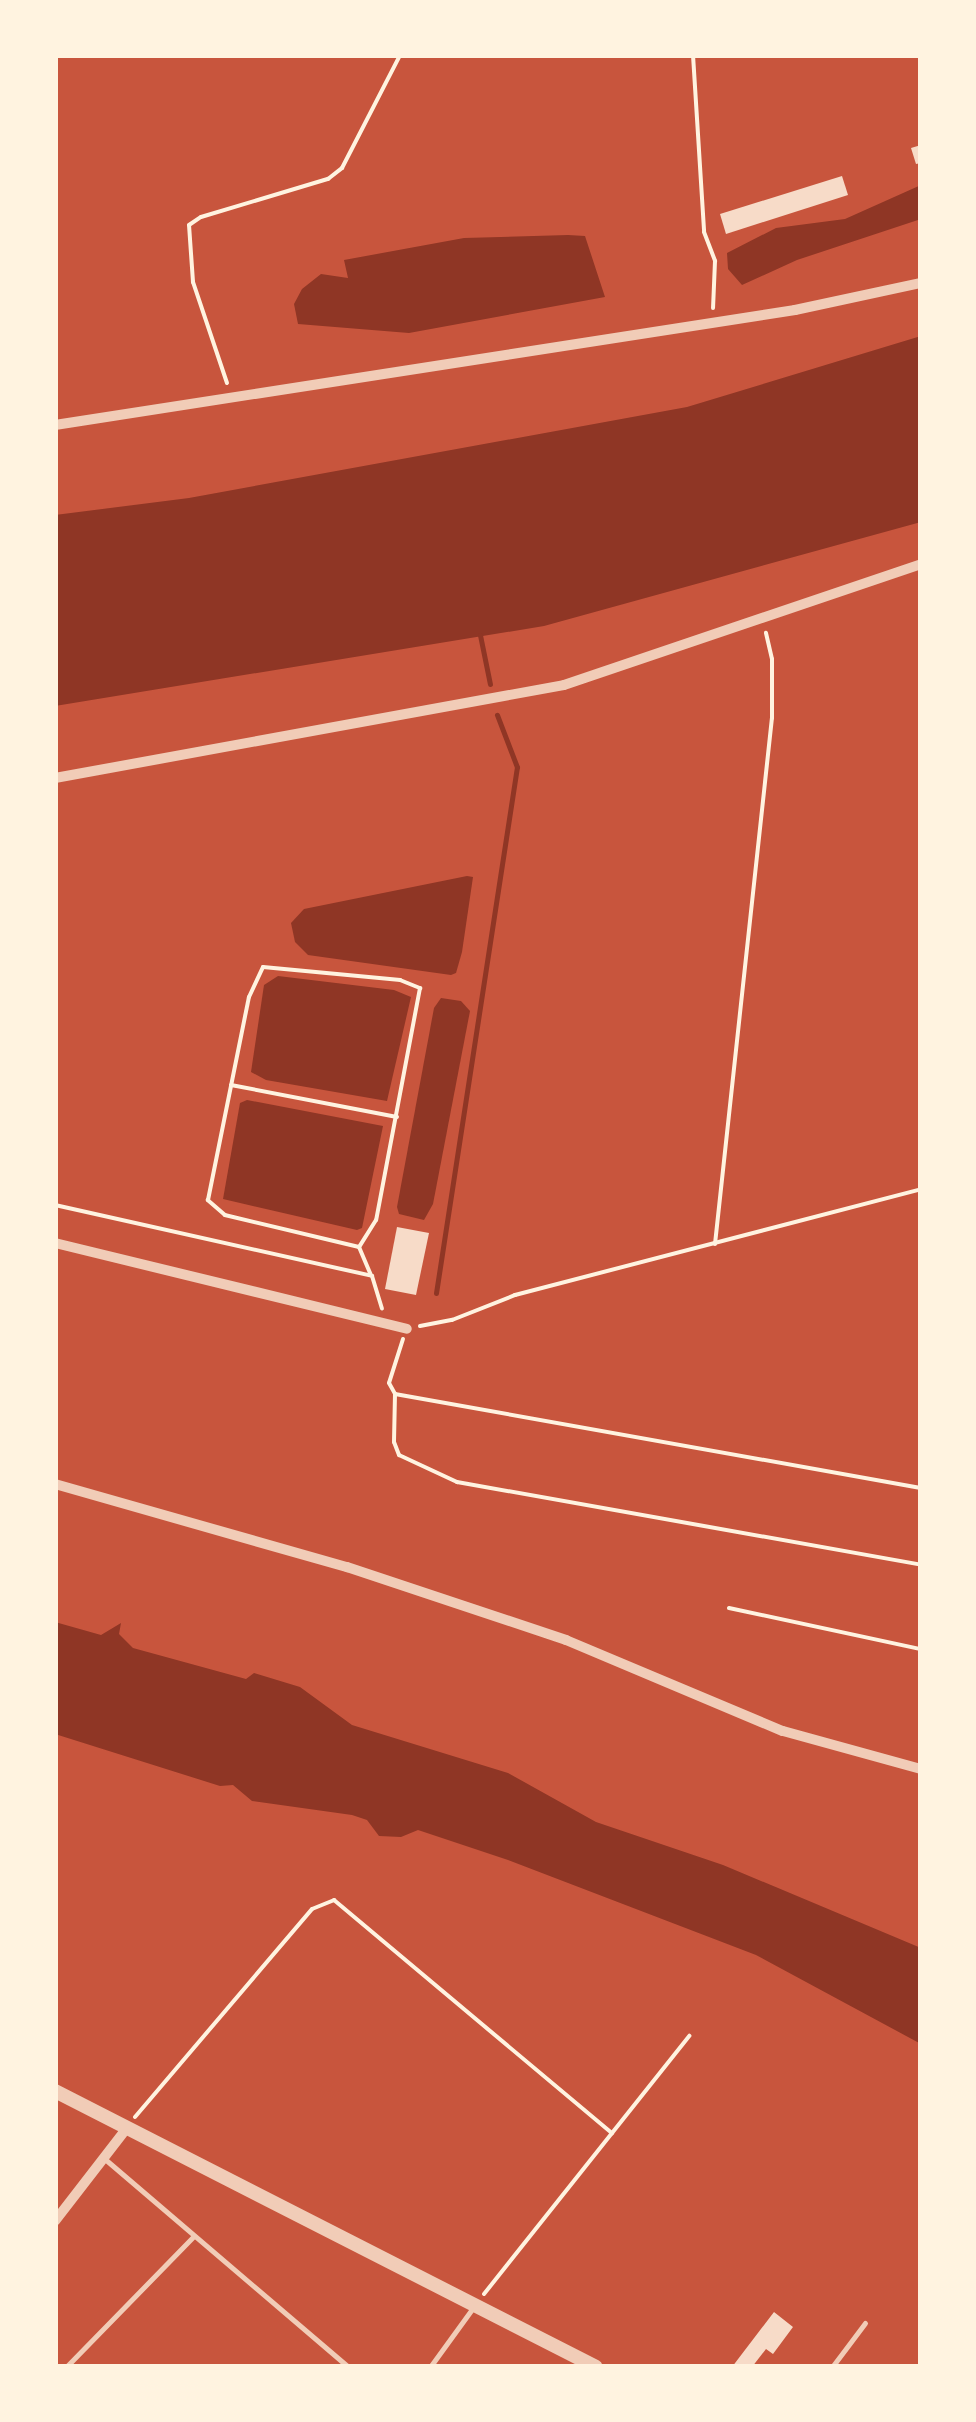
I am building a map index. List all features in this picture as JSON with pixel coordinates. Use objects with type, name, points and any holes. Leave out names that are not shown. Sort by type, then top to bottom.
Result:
[{"type":"street","points":[[55,424],[713,323],[921,283]]},
{"type":"street","points":[[55,778],[546,688],[921,564]]},
{"type":"street","points":[[55,1243],[407,1328]]},
{"type":"street","points":[[55,1484],[347,1567],[566,1640],[783,1730],[921,1769]]},
{"type":"street","points":[[55,2091],[596,2367]]},
{"type":"street","points":[[55,2222],[126,2129]]},
{"type":"lane","points":[[104,2158],[348,2367]]},
{"type":"lane","points":[[66,2367],[194,2236]]},
{"type":"lane","points":[[430,2367],[475,2306]]},
{"type":"lane","points":[[832,2367],[865,2323]]},
{"type":"lane","points":[[332,2367],[338,2359]]},
{"type":"path","points":[[232,397],[194,282],[189,225],[201,217],[328,179],[342,168],[400,55]]},
{"type":"path","points":[[693,55],[704,232],[715,261],[713,323]]},
{"type":"path","points":[[715,1244],[772,718],[772,659],[760,618]]},
{"type":"path","points":[[273,964],[411,982],[420,988],[422,996],[376,1220],[359,1247],[226,1215],[208,1200],[253,982],[263,967],[273,964]]},
{"type":"path","points":[[231,1085],[397,1118]]},
{"type":"path","points":[[921,1189],[515,1295],[452,1320],[407,1328],[389,1383],[396,1394],[392,1424],[399,1455],[457,1482],[921,1566]]},
{"type":"path","points":[[55,1204],[371,1275]]},
{"type":"path","points":[[359,1247],[382,1306],[382,1323]]},
{"type":"path","points":[[396,1394],[921,1488]]},
{"type":"path","points":[[729,1608],[921,1648]]},
{"type":"path","points":[[126,2129],[312,1909],[334,1900],[612,2133]]},
{"type":"path","points":[[475,2306],[690,2036]]},
{"type":"shaded area","points":[[921,185],[921,219],[797,260],[742,285],[728,269],[727,253],[776,228],[845,219]]},
{"type":"shaded area","points":[[585,236],[605,297],[409,333],[298,324],[294,304],[302,289],[321,274],[348,278],[344,260],[464,238]]},
{"type":"shaded area","points":[[921,336],[921,522],[544,626],[55,706],[55,515],[189,498],[687,407]]},
{"type":"shaded area","points":[[473,877],[462,952],[456,973],[451,975],[308,955],[295,942],[291,923],[304,909]]},
{"type":"shaded area","points":[[278,976],[394,990],[411,997],[387,1101],[266,1080],[251,1072],[264,985]]},
{"type":"shaded area","points":[[441,998],[461,1001],[470,1011],[433,1204],[424,1220],[399,1214],[397,1207],[434,1008]]},
{"type":"shaded area","points":[[247,1100],[383,1126],[362,1228],[223,1199],[240,1103]]},
{"type":"shaded area","points":[[55,1622],[101,1635],[121,1623],[119,1634],[133,1648],[246,1679],[254,1673],[300,1687],[352,1725],[508,1773],[596,1822],[723,1865],[921,1948],[921,2044],[756,1955],[508,1860],[418,1830],[401,1837],[379,1836],[367,1820],[352,1815],[252,1801],[233,1785],[220,1786],[55,1734]]},
{"type":"building","points":[[921,145],[921,163],[916,164],[911,148]]},
{"type":"building","points":[[842,176],[848,195],[726,234],[720,214]]},
{"type":"building","points":[[397,1227],[429,1233],[416,1295],[385,1289]]},
{"type":"building","points":[[774,2312],[793,2327],[773,2354],[766,2349],[752,2367],[732,2367]]},
{"type":"waterway","points":[[480,635],[490,684]]},
{"type":"waterway","points":[[436,1293],[517,767],[497,715]]}]
